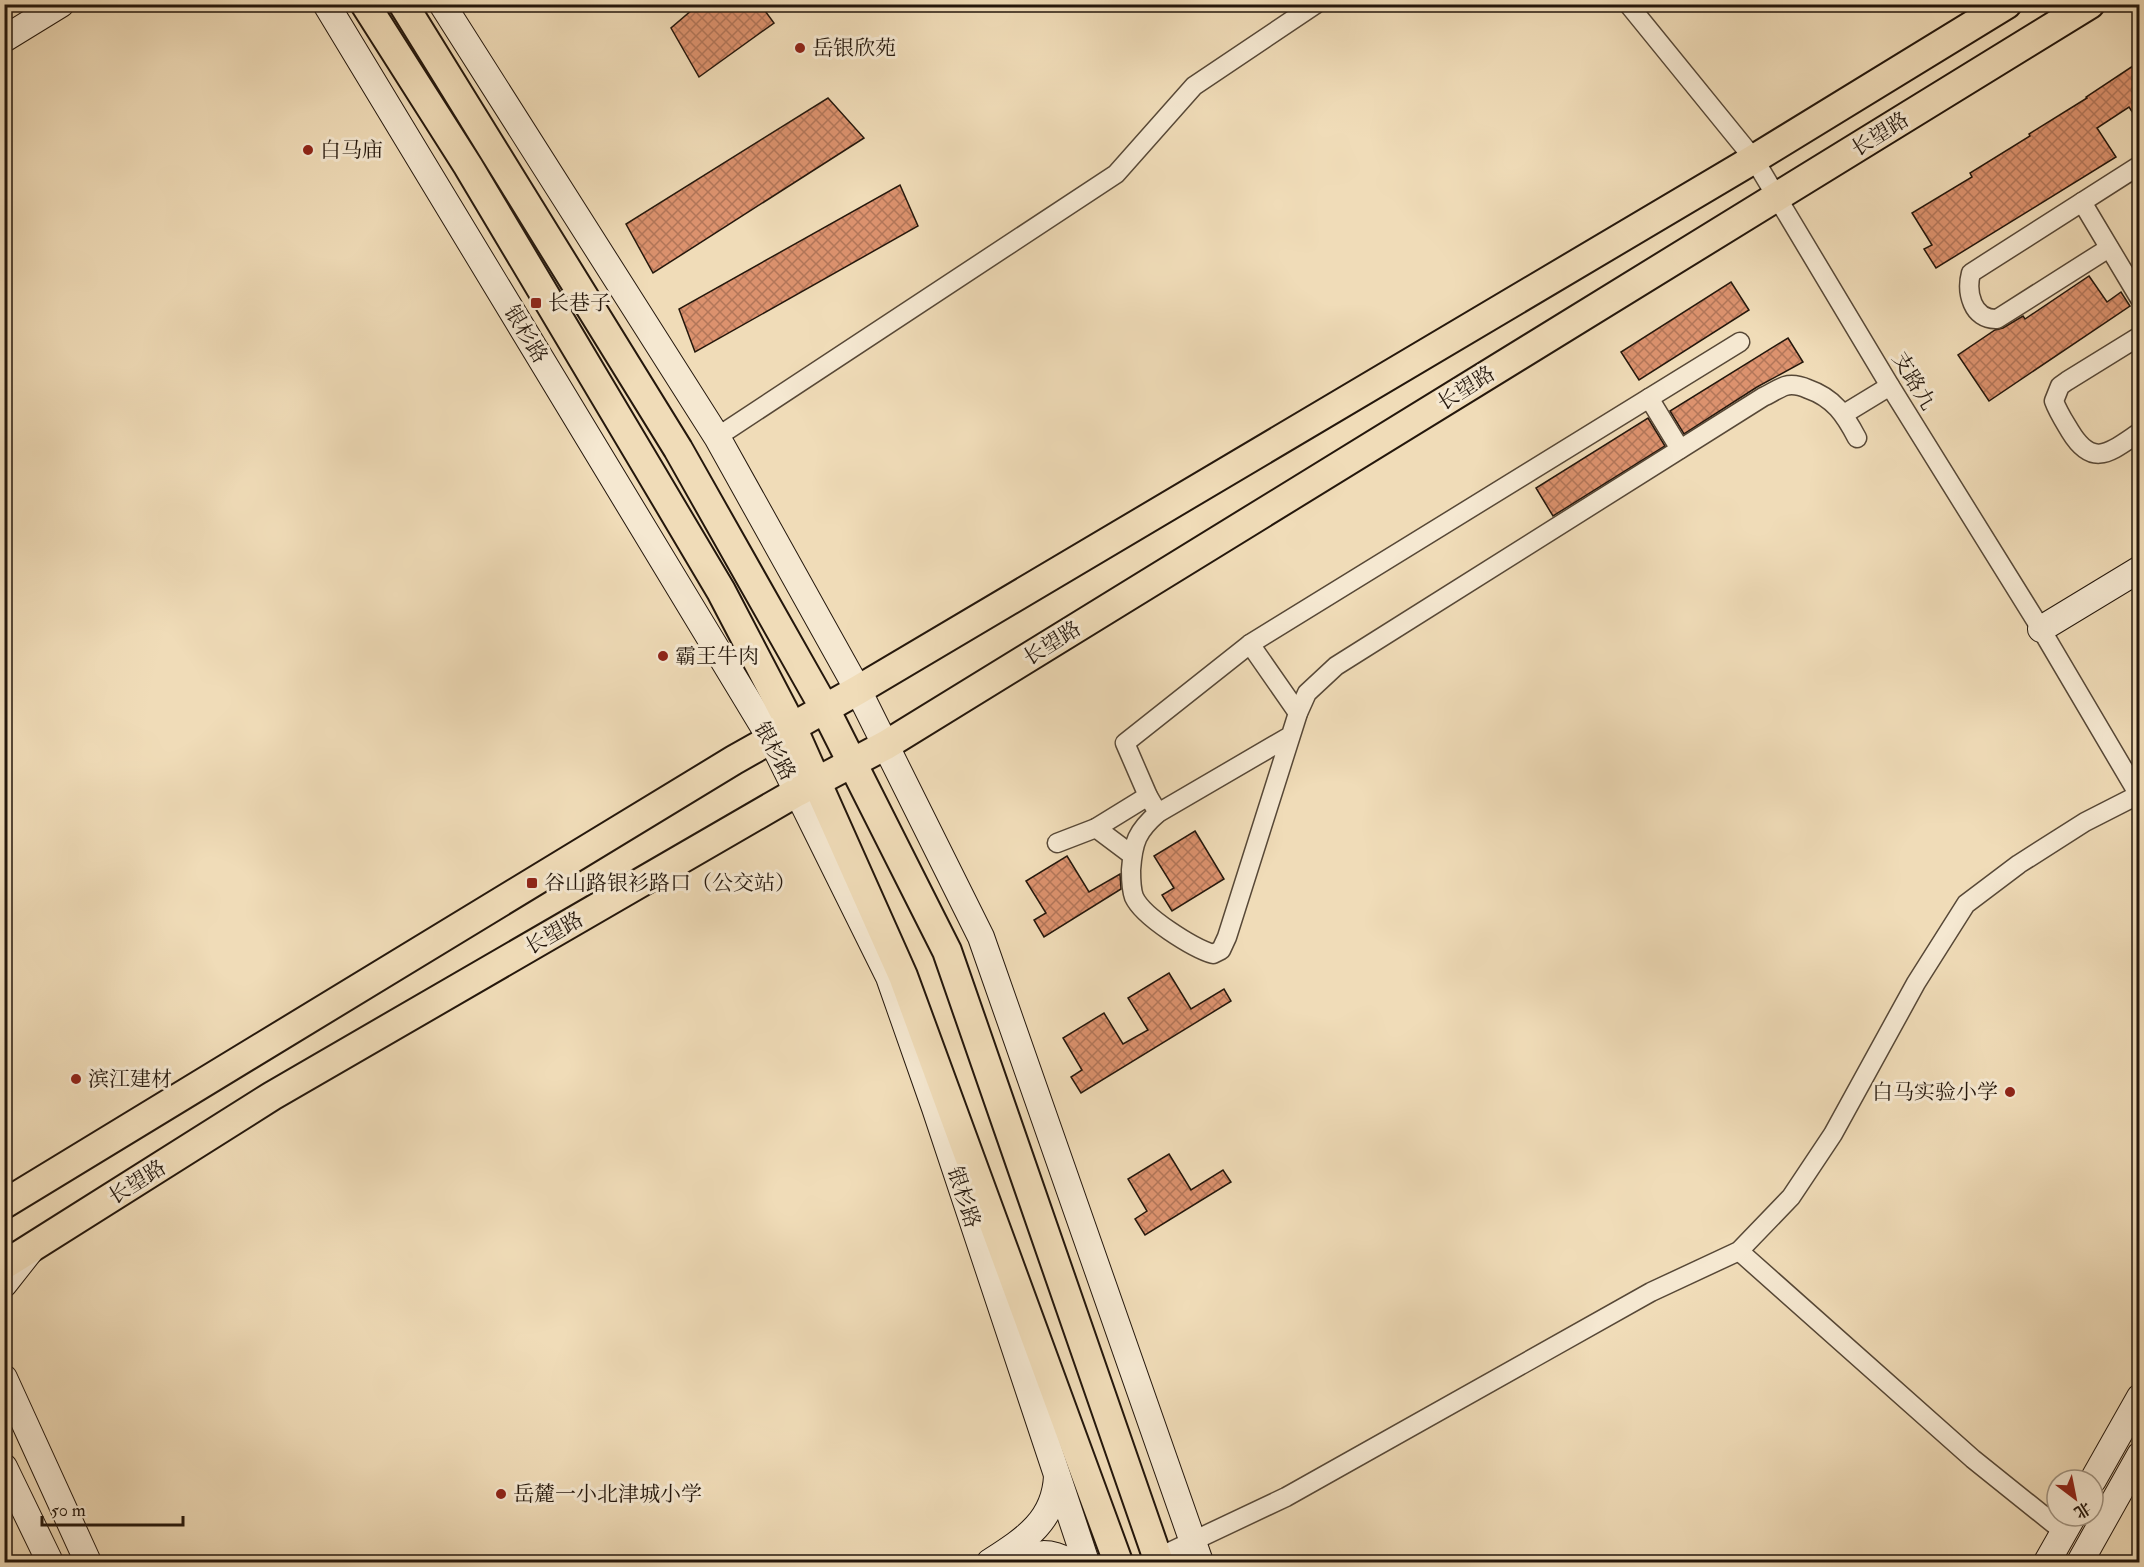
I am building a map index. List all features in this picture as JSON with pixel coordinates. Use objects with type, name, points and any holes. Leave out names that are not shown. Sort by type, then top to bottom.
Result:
[{"type":"main road","name":"银杉路","points":[[364,4],[468,166],[721,591],[781,733],[903,976],[1118,1563]]},
{"type":"main road","points":[[403,4],[678,448],[825,709],[947,951],[1158,1560]]},
{"type":"main road","name":"长望路","points":[[4,1204],[781,733],[858,690],[1754,159],[2007,4]]},
{"type":"main road","name":"长望路","points":[[4,1266],[272,1096],[807,787],[886,745],[2090,4]]},
{"type":"main road","points":[[4,1272],[33,1247]]},
{"type":"street","points":[[4,39],[61,4]]},
{"type":"street","name":"银杉路","points":[[326,4],[781,733]]},
{"type":"street","points":[[442,4],[717,437],[858,690],[981,937],[1196,1552]]},
{"type":"street","points":[[717,437],[1116,174],[1194,86],[1316,4]]},
{"type":"street","name":"支路九","points":[[1628,4],[1754,159],[1778,196],[1890,387],[2041,628],[2139,796]]},
{"type":"street","points":[[2109,248],[1997,319],[1989,319],[1977,311],[1972,300],[1968,284],[1971,273],[2139,165]]},
{"type":"street","points":[[2082,202],[2139,299]]},
{"type":"street","points":[[2139,336],[2060,386],[2054,401],[2078,444],[2090,453],[2106,453],[2139,432]]},
{"type":"street","points":[[1158,813],[1125,743],[1250,644],[1740,342]]},
{"type":"street","points":[[1290,736],[1158,813],[1137,837],[1132,855],[1134,898],[1156,921],[1198,949],[1213,954],[1221,950],[1298,712],[1307,693],[1336,666],[1763,397],[1786,386],[1800,386],[1820,393],[1834,403],[1844,414],[1857,438]]},
{"type":"street","points":[[1844,414],[1890,387]]},
{"type":"street","points":[[1649,398],[1680,449]]},
{"type":"street","points":[[2041,628],[2139,569]]},
{"type":"street","points":[[1250,644],[1298,712]]},
{"type":"street","name":"银杉路","points":[[807,787],[889,977],[1086,1563]]},
{"type":"street","points":[[1057,843],[1096,828],[1148,796]]},
{"type":"street","points":[[1158,1560],[1196,1552],[1286,1497],[1651,1292],[1739,1251],[1791,1197],[1833,1134],[1916,983],[1966,904],[2019,864],[2085,822],[2139,796]]},
{"type":"street","points":[[1096,828],[1132,855]]},
{"type":"street","points":[[4,1284],[33,1247]]},
{"type":"street","points":[[1739,1251],[1973,1459],[2045,1508]]},
{"type":"street","points":[[4,1378],[88,1563]]},
{"type":"street","points":[[2100,1468],[2139,1396]]},
{"type":"street","points":[[2080,1563],[2139,1455]]},
{"type":"street","points":[[4,1467],[48,1561]]},
{"type":"street","points":[[990,1563],[1020,1542],[1043,1519],[1057,1490],[1057,1476]]},
{"type":"street","points":[[2047,1563],[2067,1528]]},
{"type":"street","points":[[1016,1563],[1034,1554],[1051,1554],[1069,1563]]},
{"type":"building","points":[[699,4],[760,4],[774,23],[699,77],[671,28]]},
{"type":"building","points":[[2139,62],[2139,122],[2129,107],[2097,128],[2116,157],[1936,268],[1924,249],[1932,245],[1912,213],[1972,177],[1970,173],[2030,136],[2029,134]]},
{"type":"building","points":[[828,98],[864,138],[653,273],[626,224]]},
{"type":"building","points":[[900,185],[918,226],[695,352],[679,309]]},
{"type":"building","points":[[2089,276],[2107,302],[2121,292],[2130,306],[1989,401],[1958,355],[1995,330],[2023,316],[2025,319]]},
{"type":"building","points":[[1731,282],[1749,310],[1639,380],[1621,352]]},
{"type":"building","points":[[1788,338],[1803,362],[1757,387],[1684,434],[1670,411]]},
{"type":"building","points":[[1648,418],[1665,446],[1553,516],[1536,488]]},
{"type":"building","points":[[1195,831],[1224,879],[1172,911],[1162,895],[1174,888],[1154,856]]},
{"type":"building","points":[[1067,856],[1089,892],[1120,874],[1121,889],[1044,937],[1034,920],[1046,913],[1026,881]]},
{"type":"building","points":[[1169,973],[1191,1009],[1224,989],[1231,1001],[1081,1093],[1071,1077],[1082,1070],[1063,1038],[1104,1013],[1123,1044],[1148,1030],[1128,998]]},
{"type":"building","points":[[1169,1154],[1191,1190],[1223,1170],[1231,1182],[1145,1235],[1135,1219],[1147,1211],[1128,1179]]},
{"type":"place","name":"岳银欣苑","points":[[800,48]]},
{"type":"place","name":"白马庙","points":[[308,150]]},
{"type":"place","name":"长巷子","points":[[536,303]]},
{"type":"place","name":"霸王牛肉","points":[[663,656]]},
{"type":"place","name":"谷山路银衫路口（公交站）","points":[[532,883]]},
{"type":"place","name":"滨江建材","points":[[76,1079]]},
{"type":"place","name":"白马实验小学","points":[[2010,1092]]},
{"type":"place","name":"岳麓一小北津城小学","points":[[501,1494]]}]
